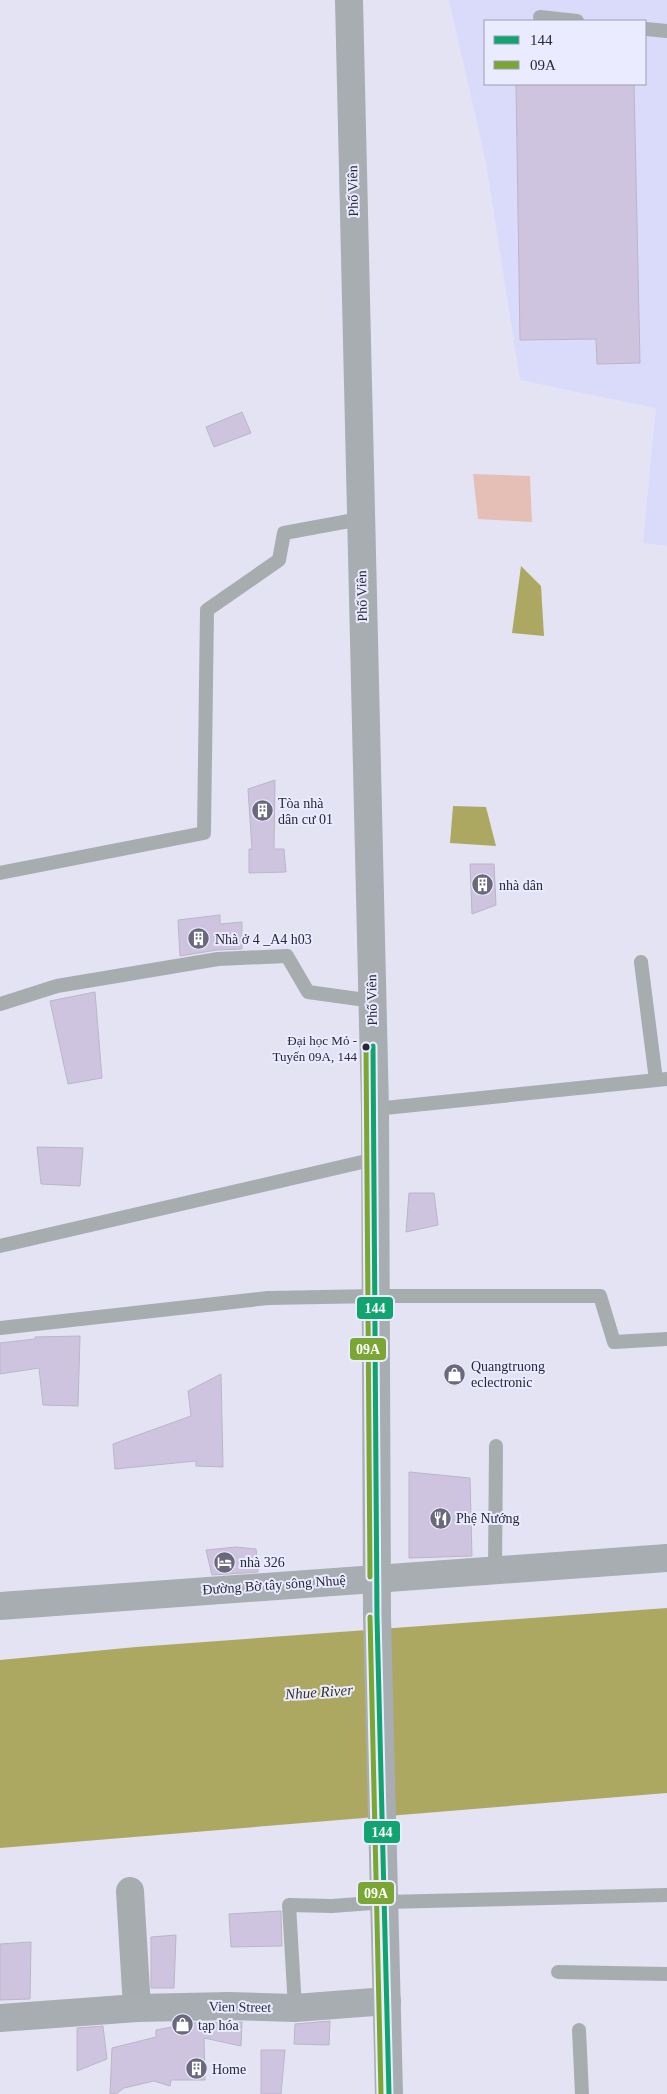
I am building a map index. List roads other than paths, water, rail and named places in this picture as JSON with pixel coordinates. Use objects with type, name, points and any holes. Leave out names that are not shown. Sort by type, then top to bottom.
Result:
[{"type":"street","name":"Phố Viên","points":[[349,0],[373,1001],[377,1617],[386,1902],[387,2001]]},
{"type":"street","name":"Đường Bờ tây sông Nhuệ","points":[[0,1606],[377,1577],[667,1558]]},
{"type":"street","points":[[130,1891],[137,2008]]},
{"type":"street","points":[[387,2001],[390,2094]]},
{"type":"street","name":"Vien Street","points":[[0,2018],[137,2008],[229,2006],[295,2008],[387,2001]]},
{"type":"lane","points":[[540,17],[568,20]]},
{"type":"lane","points":[[647,29],[667,31]]},
{"type":"lane","points":[[0,872],[204,833],[207,610],[279,560],[284,533],[360,520]]},
{"type":"lane","points":[[0,1004],[57,986],[199,962],[218,959],[287,956],[308,992],[373,1001]]},
{"type":"lane","points":[[375,1109],[662,1080],[641,962]]},
{"type":"lane","points":[[0,1246],[374,1159]]},
{"type":"lane","points":[[0,1328],[268,1298],[600,1296],[614,1342],[667,1339]]},
{"type":"lane","points":[[495,1570],[496,1446]]},
{"type":"lane","points":[[295,2008],[289,1905],[332,1906],[386,1902],[667,1895]]},
{"type":"lane","points":[[558,1972],[667,1974]]},
{"type":"lane","points":[[579,2030],[582,2094]]},
{"type":"water","points":[[521,566],[541,586],[544,636],[512,633]]},
{"type":"water","points":[[453,806],[486,807],[496,846],[450,843]]},
{"type":"water","name":"Nhue River","points":[[667,1608],[667,1793],[0,1848],[0,1660],[136,1647]]},
{"type":"place","name":"Tòa nhà dân cư 01","points":[[262,811]]},
{"type":"place","name":"nhà dân","points":[[483,885]]},
{"type":"place","name":"Nhà ở 4 _A4 h03","points":[[199,939]]},
{"type":"place","name":"Đại học Mỏ - Tuyến 09A, 144","points":[[366,1047]]},
{"type":"place","name":"Quangtruong eclectronic","points":[[455,1374]]},
{"type":"place","name":"Phệ Nướng","points":[[440,1518]]},
{"type":"place","name":"nhà 326","points":[[224,1562]]},
{"type":"place","name":"tạp hóa","points":[[182,2025]]},
{"type":"place","name":"Home","points":[[196,2069]]}]
